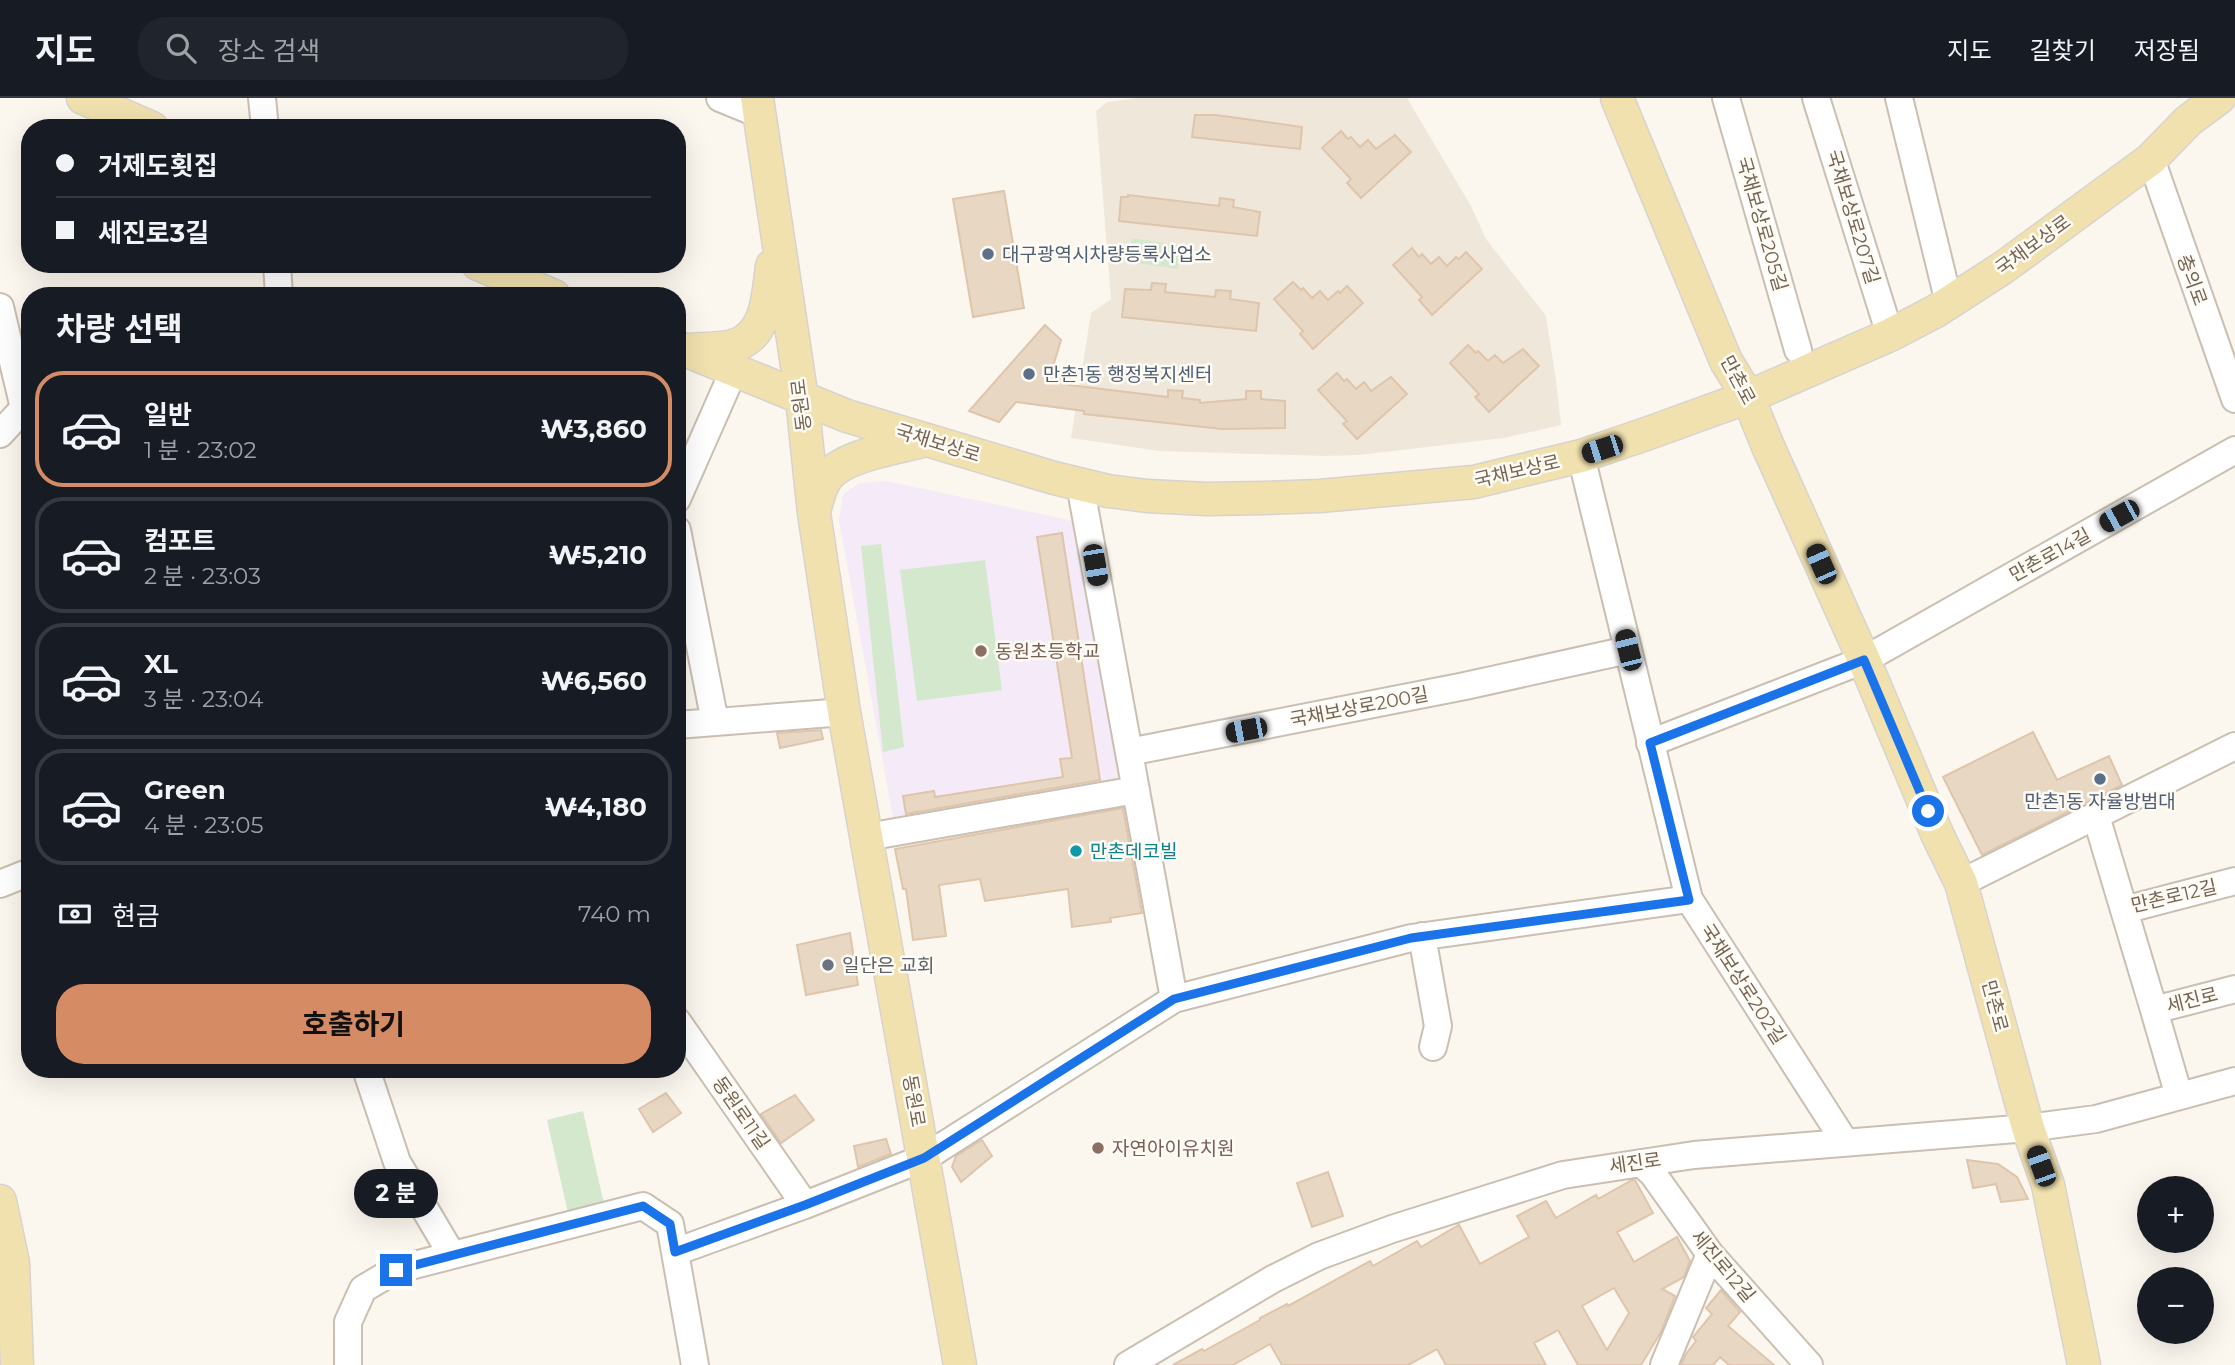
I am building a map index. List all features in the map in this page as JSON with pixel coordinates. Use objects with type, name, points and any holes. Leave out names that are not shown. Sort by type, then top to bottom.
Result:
[{"type":"main road","points":[[83,98],[131,119]]},
{"type":"main road","name":"만촌로","points":[[1617,98],[1727,361],[1748,397],[1938,836],[1961,883],[2028,1128],[2048,1185],[2084,1365]]},
{"type":"main road","name":"국채보상로","points":[[686,350],[847,416],[1108,491],[1207,499],[1320,496],[1474,482],[1581,456],[1646,434],[1748,397],[1890,335],[1949,303],[2004,267],[2151,159],[2188,121],[2219,98]]},
{"type":"main road","name":"동원로","points":[[758,106],[802,399],[814,513],[844,712],[960,1365]]},
{"type":"main road","points":[[686,348],[733,346],[756,332],[765,311],[777,233]]},
{"type":"main road","points":[[499,273],[533,287]]},
{"type":"main road","points":[[814,513],[817,497],[828,476],[842,465],[868,454],[926,440]]},
{"type":"main road","points":[[0,1201],[13,1263],[17,1365]]},
{"type":"street","points":[[262,98],[264,119]]},
{"type":"street","points":[[720,98],[758,106]]},
{"type":"street","name":"국채보상로205길","points":[[1726,98],[1798,350]]},
{"type":"street","name":"국채보상로207길","points":[[1816,98],[1890,335]]},
{"type":"street","points":[[1899,98],[1949,303]]},
{"type":"street","name":"충의로","points":[[2151,159],[2235,399]]},
{"type":"street","points":[[0,307],[21,387]]},
{"type":"street","points":[[686,479],[734,370]]},
{"type":"street","points":[[0,434],[21,415]]},
{"type":"street","name":"만촌로14길","points":[[1864,660],[2235,450]]},
{"type":"street","name":"국채보상로202길","points":[[1581,456],[1689,900],[1845,1142]]},
{"type":"street","points":[[1080,484],[1174,999]]},
{"type":"street","points":[[686,575],[715,722]]},
{"type":"street","name":"국채보상로200길","points":[[1129,752],[1465,686],[1628,650]]},
{"type":"street","points":[[1650,743],[1864,660]]},
{"type":"street","points":[[686,724],[844,712]]},
{"type":"street","points":[[1961,883],[2235,746]]},
{"type":"street","points":[[867,837],[1136,790]]},
{"type":"street","name":"만촌로12길","points":[[2096,816],[2124,910],[2235,881]]},
{"type":"street","points":[[0,884],[21,876]]},
{"type":"street","points":[[675,1252],[924,1158],[1174,999],[1422,936],[1689,900]]},
{"type":"street","points":[[2124,910],[2154,1010]]},
{"type":"street","points":[[1422,936],[1438,1026],[1433,1047]]},
{"type":"street","name":"세진로","points":[[2179,1096],[2154,1010],[2235,989]]},
{"type":"street","name":"동원로11길","points":[[686,1034],[805,1205]]},
{"type":"street","points":[[369,1078],[397,1163],[452,1255]]},
{"type":"street","name":"세진로","points":[[1128,1365],[1273,1279],[1319,1256],[1392,1228],[1563,1175],[1693,1155],[2028,1128],[2096,1119],[2235,1081]]},
{"type":"street","name":"세진로12길","points":[[1642,1163],[1653,1174],[1710,1254],[1809,1365]]},
{"type":"street","points":[[348,1365],[348,1322],[363,1289],[396,1270],[643,1206],[670,1224],[695,1365]]},
{"type":"street","points":[[1664,1365],[1710,1254]]},
{"type":"shaded area","points":[[1137,98],[1407,98],[1471,206],[1486,239],[1546,316],[1561,425],[1504,438],[1359,455],[1324,456],[1159,451],[1071,438],[1091,313],[1111,299],[1096,111],[1107,102]]},
{"type":"shaded area","name":"동원초등학교","points":[[886,481],[1074,521],[1125,781],[894,823],[839,520],[843,494],[860,483]]},
{"type":"green space","points":[[1132,238],[1181,246],[1178,269],[1129,262]]},
{"type":"green space","points":[[881,544],[904,747],[883,752],[861,546]]},
{"type":"green space","points":[[985,560],[1002,690],[917,701],[900,570]]},
{"type":"green space","points":[[583,1111],[604,1204],[568,1213],[547,1120]]},
{"type":"building","points":[[1195,115],[1216,115],[1302,127],[1300,149],[1192,137]]},
{"type":"building","points":[[1341,131],[1360,147],[1368,140],[1376,149],[1395,135],[1411,152],[1361,198],[1347,183],[1351,179],[1322,148]]},
{"type":"building","name":"대구광역시차량등록사업소","points":[[1004,191],[1024,308],[973,317],[953,199]]},
{"type":"building","points":[[1128,195],[1219,206],[1220,198],[1234,200],[1233,207],[1260,212],[1257,236],[1119,221],[1121,197]]},
{"type":"building","points":[[1412,248],[1419,257],[1422,254],[1431,264],[1439,257],[1447,266],[1466,252],[1482,269],[1432,315],[1419,300],[1422,297],[1393,265]]},
{"type":"building","points":[[1293,282],[1312,298],[1320,291],[1328,300],[1347,286],[1363,303],[1313,349],[1300,334],[1303,331],[1274,299]]},
{"type":"building","points":[[1152,283],[1166,284],[1165,292],[1215,297],[1216,290],[1231,291],[1230,299],[1259,303],[1256,331],[1122,317],[1125,289],[1151,290]]},
{"type":"building","points":[[1045,325],[1061,340],[1051,373],[1071,376],[1069,385],[1168,397],[1168,390],[1183,391],[1182,398],[1200,400],[1200,403],[1246,399],[1246,391],[1261,391],[1261,399],[1285,401],[1285,428],[1222,429],[1084,414],[1084,411],[1016,402],[999,422],[969,411]]},
{"type":"building","points":[[1468,345],[1488,361],[1495,355],[1503,363],[1523,349],[1539,366],[1489,412],[1475,397],[1479,394],[1450,363]]},
{"type":"building","points":[[1337,373],[1356,389],[1364,382],[1371,391],[1391,377],[1407,394],[1357,439],[1343,424],[1347,421],[1318,390]]},
{"type":"building","points":[[1062,533],[1100,780],[906,814],[903,796],[934,791],[935,797],[1063,777],[1060,759],[1072,758],[1037,537]]},
{"type":"building","points":[[821,730],[823,739],[780,748],[777,733]]},
{"type":"building","points":[[2033,732],[2057,780],[2109,756],[2122,785],[1982,855],[1943,777]]},
{"type":"building","points":[[1123,808],[1142,913],[1110,918],[1111,922],[1072,927],[1068,889],[985,901],[980,879],[939,885],[946,936],[913,940],[906,889],[903,889],[895,849]]},
{"type":"building","name":"일단은 교회","points":[[850,933],[858,985],[806,995],[797,945]]},
{"type":"building","points":[[666,1093],[681,1113],[653,1132],[639,1109]]},
{"type":"building","points":[[795,1095],[814,1120],[781,1143],[761,1114]]},
{"type":"building","points":[[886,1139],[891,1154],[858,1167],[854,1146]]},
{"type":"building","points":[[982,1140],[992,1156],[961,1182],[952,1167],[956,1156]]},
{"type":"building","points":[[1967,1160],[1998,1164],[2017,1177],[2028,1199],[2001,1202],[1996,1184],[1973,1188]]},
{"type":"building","points":[[1328,1172],[1343,1216],[1312,1227],[1297,1183]]},
{"type":"building","points":[[1635,1180],[1653,1213],[1617,1232],[1634,1262],[1677,1237],[1690,1261],[1684,1277],[1662,1289],[1675,1296],[1661,1332],[1641,1365],[1578,1365],[1558,1330],[1534,1343],[1546,1365],[1446,1365],[1437,1349],[1408,1365],[1282,1365],[1270,1344],[1233,1365],[1173,1365],[1370,1261],[1373,1266],[1417,1241],[1421,1247],[1459,1225],[1480,1264],[1529,1237],[1517,1216],[1546,1201],[1556,1218],[1596,1195],[1598,1199]],"holes":[[[1614,1288],[1629,1313],[1607,1350],[1582,1306]]]},
{"type":"building","points":[[1721,1290],[1740,1312],[1728,1326],[1774,1365],[1729,1365],[1720,1357],[1713,1365],[1681,1365],[1696,1341],[1693,1337],[1712,1314],[1706,1308]]},
{"type":"place","name":"대구광역시차량등록사업소","points":[[988,254]]},
{"type":"place","name":"만촌1동 행정복지센터","points":[[1029,374]]},
{"type":"place","name":"동원초등학교","points":[[981,651]]},
{"type":"place","name":"만촌1동 자율방범대","points":[[2100,779]]},
{"type":"place","name":"만촌데코빌","points":[[1076,851]]},
{"type":"place","name":"일단은 교회","points":[[828,965]]},
{"type":"place","name":"자연아이유치원","points":[[1098,1148]]},
{"type":"route","points":[[396,1270],[643,1206],[670,1224],[675,1252],[924,1158],[1174,999],[1411,938],[1689,900],[1650,743],[1864,660],[1928,811]]}]
